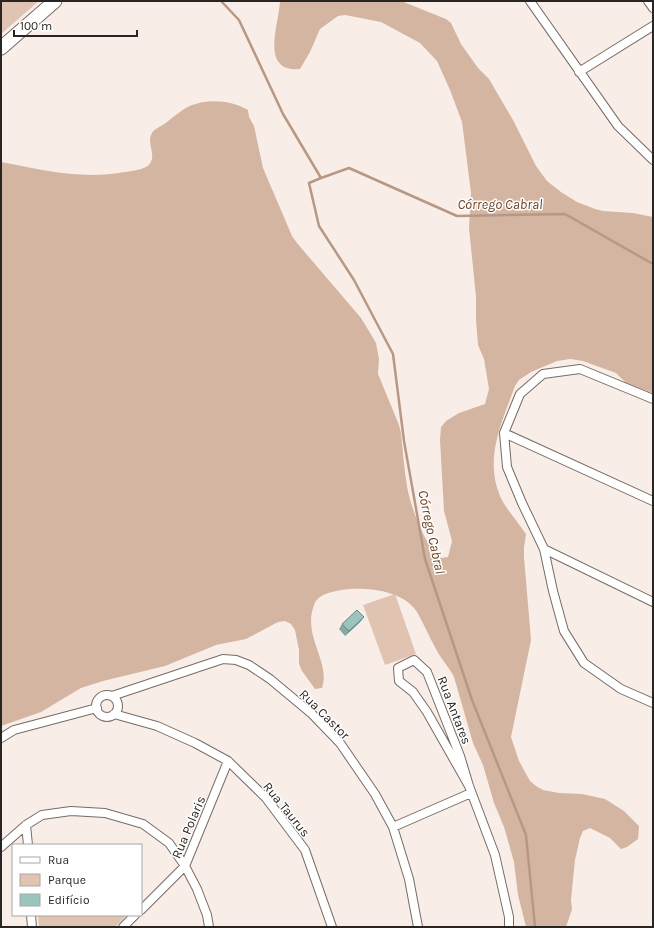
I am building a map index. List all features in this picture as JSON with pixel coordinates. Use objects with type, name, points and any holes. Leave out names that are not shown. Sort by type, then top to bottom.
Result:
[{"type":"main road","points":[[1,48],[55,1]]},
{"type":"street","points":[[530,1],[618,126],[653,160]]},
{"type":"street","points":[[648,1],[653,8]]},
{"type":"street","points":[[579,72],[653,26]]},
{"type":"street","points":[[653,399],[580,369],[543,374],[520,394],[504,433],[507,467],[544,549],[553,591],[564,631],[584,663],[621,689],[653,703]]},
{"type":"street","points":[[504,433],[653,501]]},
{"type":"street","points":[[544,549],[653,602]]},
{"type":"street","name":"Rua Castor","points":[[112,696],[223,659],[236,660],[249,665],[270,679],[312,714],[340,743],[375,794],[393,827],[409,878],[418,927]]},
{"type":"street","name":"Rua Antares","points":[[470,789],[427,712],[412,692],[399,681],[398,668],[414,660],[427,672],[460,756],[470,789],[494,855],[510,927]]},
{"type":"street","points":[[108,695],[112,696],[118,706],[114,714],[109,717],[104,716],[99,713],[97,708],[98,700],[108,695]]},
{"type":"street","points":[[1,738],[14,730],[97,708]]},
{"type":"street","name":"Rua Taurus","points":[[114,714],[157,726],[195,743],[228,761],[266,798],[304,850],[332,927]]},
{"type":"street","name":"Rua Polaris","points":[[142,909],[185,866],[228,761]]},
{"type":"street","points":[[393,827],[470,789]]},
{"type":"street","points":[[1,847],[26,825],[42,815],[71,811],[105,813],[142,824],[169,843],[185,866],[197,889],[207,915],[209,927]]},
{"type":"street","points":[[26,825],[28,844]]},
{"type":"street","points":[[31,916],[32,927]]},
{"type":"street","points":[[123,927],[134,916]]},
{"type":"green space","points":[[1,1],[39,1],[1,34]]},
{"type":"green space","points":[[395,594],[416,654],[385,665],[363,605]]},
{"type":"green space","points":[[38,916],[126,916],[115,927],[39,927]]},
{"type":"shaded area","points":[[280,1],[401,1],[446,19],[451,23],[461,44],[478,68],[489,79],[513,120],[536,166],[547,181],[577,202],[595,209],[633,213],[653,217],[653,393],[626,383],[616,373],[583,361],[570,359],[557,361],[531,372],[519,380],[515,386],[500,427],[494,454],[496,482],[500,496],[508,510],[526,534],[524,557],[531,640],[511,737],[519,761],[530,781],[543,790],[559,793],[582,794],[605,799],[624,811],[639,826],[638,839],[627,847],[621,849],[610,838],[590,828],[583,831],[575,860],[571,900],[572,909],[566,927],[526,927],[518,895],[514,862],[504,827],[494,803],[483,765],[473,743],[454,677],[438,653],[417,612],[403,599],[393,594],[372,589],[350,589],[329,593],[318,598],[314,605],[311,617],[311,628],[323,668],[324,678],[322,688],[315,689],[302,671],[299,664],[299,650],[295,630],[291,624],[285,621],[278,622],[246,639],[216,645],[165,666],[81,688],[41,712],[1,726],[1,162],[48,171],[93,175],[141,169],[146,167],[152,159],[150,137],[153,131],[191,105],[216,101],[241,106],[248,110],[249,117],[254,126],[263,168],[292,236],[361,318],[376,343],[379,359],[378,374],[401,433],[404,467],[411,504],[429,545],[441,558],[448,557],[452,541],[444,511],[440,440],[441,427],[446,421],[459,413],[485,404],[489,389],[484,359],[478,345],[476,297],[469,228],[471,193],[462,122],[437,61],[420,43],[381,22],[345,15],[338,16],[320,29],[310,52],[300,69],[287,68],[279,63],[275,55],[274,45]]},
{"type":"building","points":[[357,610],[364,617],[349,631],[342,624]]},
{"type":"waterway","name":"Córrego Cabral","points":[[221,1],[239,20],[283,114],[321,178],[309,183],[319,226],[354,280],[393,354],[404,441],[425,559],[472,700],[526,835],[535,927]]},
{"type":"waterway","name":"Córrego Cabral","points":[[321,178],[349,168],[457,216],[565,214],[653,264]]}]
